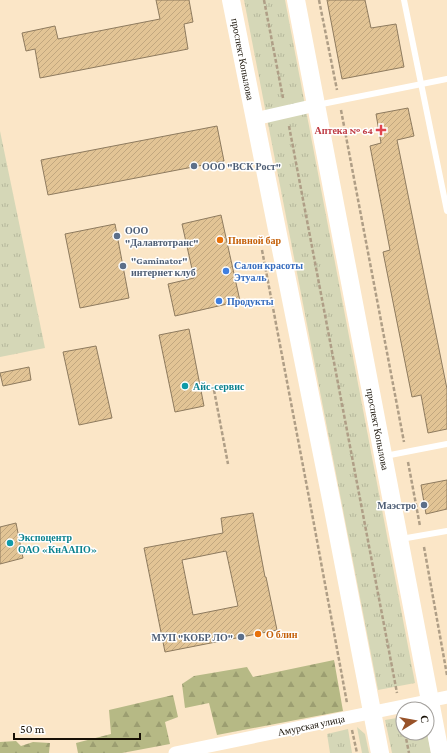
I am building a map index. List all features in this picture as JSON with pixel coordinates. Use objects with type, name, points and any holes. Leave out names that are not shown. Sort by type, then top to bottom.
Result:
[{"type":"street","name":"проспект Копылова","points":[[231,0],[380,753]]},
{"type":"street","name":"проспект Копылова","points":[[296,0],[429,701]]},
{"type":"street","points":[[255,119],[316,105]]},
{"type":"street","name":"Амурская улица","points":[[429,701],[447,697]]},
{"type":"street","name":"Амурская улица","points":[[175,753],[395,708]]},
{"type":"street","name":"проспект Копылова","points":[[435,729],[440,753]]},
{"type":"lane","points":[[404,0],[447,209]]},
{"type":"lane","points":[[316,105],[447,79]]},
{"type":"lane","points":[[383,456],[447,444]]},
{"type":"lane","points":[[399,540],[447,531]]},
{"type":"path","points":[[264,0],[399,701]]},
{"type":"path","points":[[319,0],[422,536],[447,675]]},
{"type":"path","points":[[261,247],[312,508],[356,753]]},
{"type":"path","points":[[214,390],[228,464]]},
{"type":"path","points":[[407,741],[409,753]]},
{"type":"green space","points":[[244,0],[285,0],[415,683],[378,690]]},
{"type":"green space","points":[[0,131],[45,348],[0,357]]},
{"type":"green space","points":[[334,660],[343,711],[217,735],[209,703],[185,708],[182,684],[194,676],[247,667],[253,677]]},
{"type":"green space","points":[[173,695],[178,717],[165,722],[170,744],[122,753],[78,753],[76,743],[111,734],[109,710]]},
{"type":"green space","points":[[395,718],[395,741],[429,741],[431,753],[392,753],[385,720]]},
{"type":"green space","points":[[357,727],[365,734],[369,753],[362,753]]},
{"type":"green space","points":[[348,729],[352,753],[330,753],[327,734]]},
{"type":"green space","points":[[16,741],[21,746],[33,742],[50,743],[49,753],[0,753],[0,742]]},
{"type":"building","points":[[156,0],[189,0],[193,22],[184,24],[188,49],[40,78],[35,49],[26,51],[22,33],[55,26],[58,39],[160,19]]},
{"type":"building","points":[[327,0],[365,0],[371,28],[396,24],[404,67],[342,79]]},
{"type":"building","points":[[408,108],[414,136],[397,140],[447,389],[447,429],[428,433],[421,395],[412,397],[383,252],[390,250],[370,146],[381,143],[376,114]]},
{"type":"building","points":[[217,126],[224,161],[48,195],[41,160]]},
{"type":"building","points":[[221,215],[240,301],[175,316],[168,284],[194,278],[182,224]]},
{"type":"building","points":[[115,224],[129,298],[80,308],[65,234]]},
{"type":"building","name":"Айс-сервис","points":[[189,329],[204,406],[175,412],[159,335]]},
{"type":"building","points":[[96,346],[112,418],[79,425],[63,352]]},
{"type":"building","points":[[29,367],[31,380],[3,386],[0,373]]},
{"type":"building","points":[[447,480],[447,509],[426,514],[421,485]]},
{"type":"building","points":[[253,513],[277,630],[165,652],[144,548],[223,533],[221,518]],"holes":[[[226,551],[238,606],[193,615],[182,560]]]},
{"type":"building","name":"Экспоцентр ОАО «КнААПО»","points":[[16,523],[23,558],[0,564],[0,527]]},
{"type":"place","name":"Аптека № 64","points":[[381,130]]},
{"type":"place","name":"ООО \"ВСК Рост\"","points":[[194,166]]},
{"type":"place","name":"ООО \"Далавтотранс\"","points":[[117,236]]},
{"type":"place","name":"Пивной бар","points":[[220,240]]},
{"type":"place","name":"\"Gaminator\" интернет клуб","points":[[123,266]]},
{"type":"place","name":"Салон красоты Этуаль","points":[[226,271]]},
{"type":"place","name":"Продукты","points":[[219,301]]},
{"type":"place","name":"Айс-сервис","points":[[185,386]]},
{"type":"place","name":"Маэстро","points":[[424,505]]},
{"type":"place","name":"Экспоцентр ОАО «КнААПО»","points":[[10,543]]},
{"type":"place","name":"О блин","points":[[258,634]]},
{"type":"place","name":"МУП \"КОБР ЛО\"","points":[[241,637]]}]
